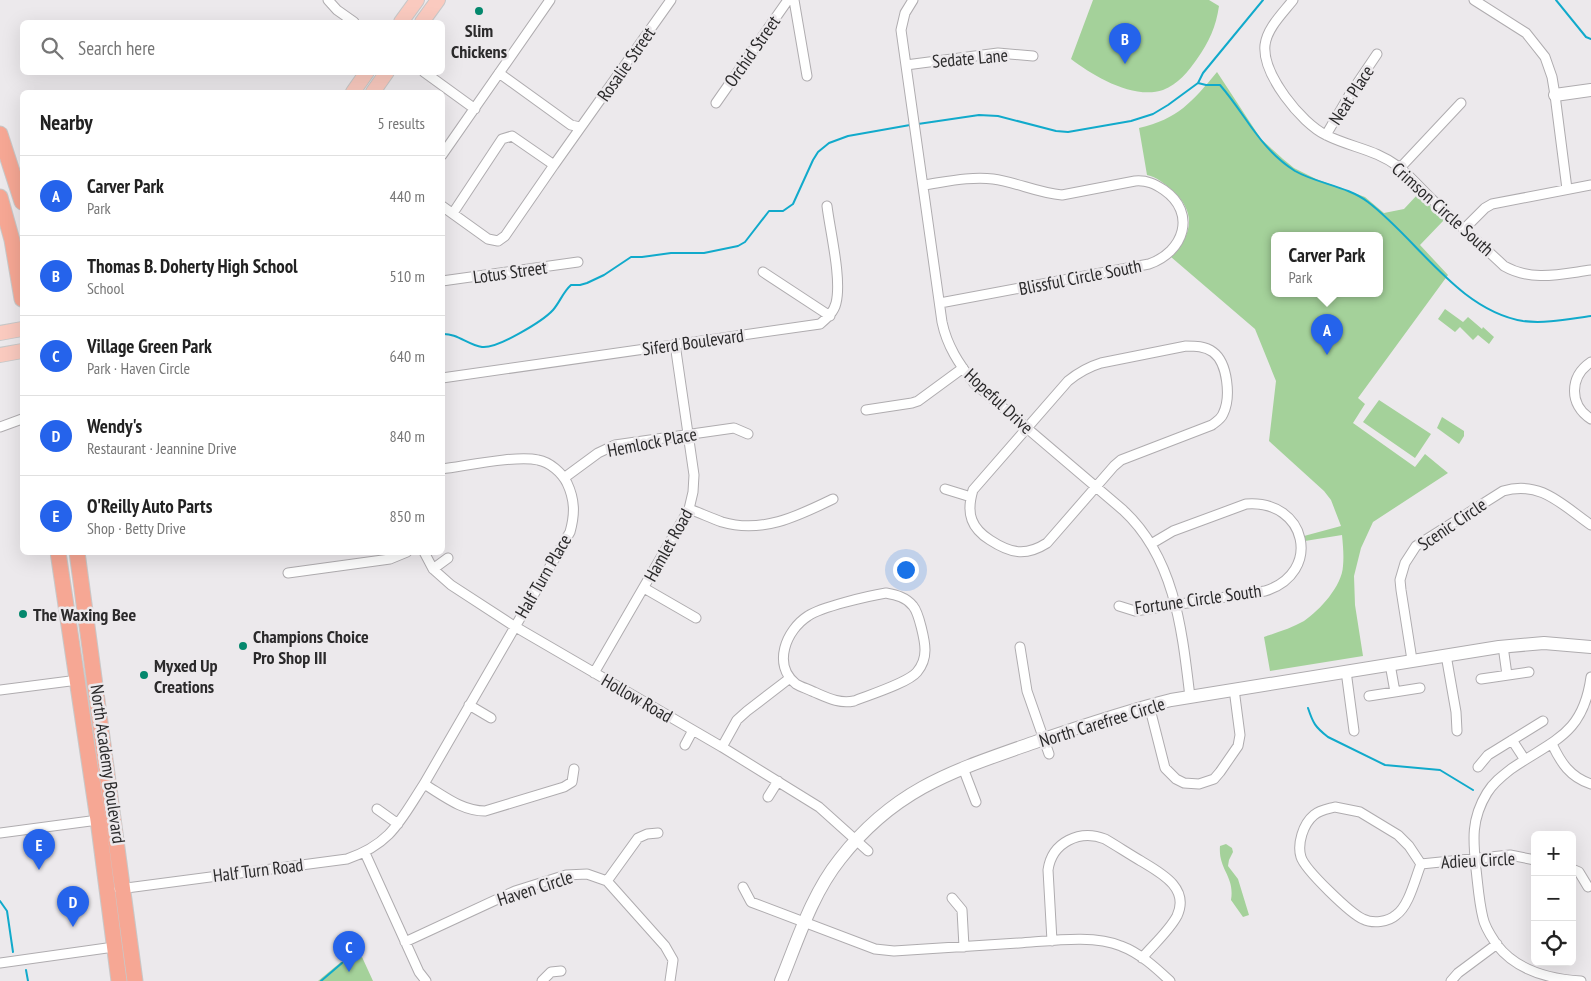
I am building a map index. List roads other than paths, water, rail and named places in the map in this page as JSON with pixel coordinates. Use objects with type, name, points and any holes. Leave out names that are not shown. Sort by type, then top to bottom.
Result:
[{"type":"highway","points":[[0,134],[20,196]]},
{"type":"highway","points":[[0,197],[12,240],[20,287]]},
{"type":"highway","name":"North Academy Boulevard","points":[[58,555],[98,820],[119,981]]},
{"type":"highway","name":"North Academy Boulevard","points":[[77,555],[135,981]]},
{"type":"main road","points":[[402,20],[417,0]]},
{"type":"main road","points":[[423,20],[438,0]]},
{"type":"main road","points":[[354,90],[365,75]]},
{"type":"main road","points":[[374,90],[385,75]]},
{"type":"main road","points":[[1555,95],[1591,90]]},
{"type":"main road","points":[[0,333],[20,329]]},
{"type":"main road","points":[[0,355],[20,351]]},
{"type":"main road","name":"North Carefree Circle","points":[[781,981],[804,923],[826,880],[839,860],[856,840],[887,810],[913,792],[963,768],[1127,710],[1190,696],[1503,646],[1544,643],[1591,647]]},
{"type":"street","points":[[328,0],[337,10],[351,20]]},
{"type":"street","points":[[445,151],[550,0]]},
{"type":"street","name":"Rosalie Street","points":[[452,213],[488,239],[498,241],[505,236],[671,0]]},
{"type":"street","name":"Orchid Street","points":[[716,103],[788,0]]},
{"type":"street","points":[[794,0],[807,76]]},
{"type":"street","name":"Hopeful Drive","points":[[913,0],[905,13],[901,30],[942,322],[948,343],[974,383],[1134,520],[1151,544],[1164,566],[1176,604],[1190,696]]},
{"type":"street","name":"Crimson Circle South","points":[[1293,0],[1276,21],[1269,34],[1265,43],[1265,54],[1271,74],[1300,116],[1326,135],[1374,152],[1400,168],[1504,266],[1521,274],[1547,276],[1591,270]]},
{"type":"street","points":[[1474,0],[1516,25],[1534,41],[1545,56],[1555,95],[1567,189]]},
{"type":"street","name":"Sedate Lane","points":[[906,65],[998,53],[1033,56]]},
{"type":"street","name":"Neat Place","points":[[1326,135],[1350,94],[1378,54]]},
{"type":"street","points":[[499,73],[571,125],[580,127]]},
{"type":"street","points":[[428,75],[475,108]]},
{"type":"street","points":[[1400,168],[1461,103]]},
{"type":"street","points":[[445,208],[452,213],[502,139],[512,136],[524,142],[554,165]]},
{"type":"street","name":"Blissful Circle South","points":[[923,185],[993,179],[1049,194],[1062,194],[1144,181],[1168,193],[1180,209],[1184,226],[1180,238],[1169,252],[1155,262],[940,303]]},
{"type":"street","points":[[1464,229],[1485,208],[1492,204],[1591,185]]},
{"type":"street","points":[[762,272],[830,316],[836,303],[838,282],[826,206]]},
{"type":"street","name":"Lotus Street","points":[[445,281],[578,262]]},
{"type":"street","name":"Siferd Boulevard","points":[[445,378],[820,324],[830,316]]},
{"type":"street","name":"Hamlet Road","points":[[594,673],[690,509],[694,475],[675,344]]},
{"type":"street","points":[[1186,346],[1196,346],[1213,351],[1222,365],[1227,381],[1226,404],[1223,414],[1212,425],[1121,460],[1047,543],[1040,548],[1012,552],[987,538],[976,528],[970,514],[971,497],[974,490],[1028,429],[1068,381],[1089,366],[1186,346]]},
{"type":"street","points":[[1591,362],[1580,372],[1574,389],[1578,408],[1591,419]]},
{"type":"street","points":[[866,410],[918,401],[963,368]]},
{"type":"street","points":[[0,427],[20,420]]},
{"type":"street","name":"Hemlock Place","points":[[564,478],[598,453],[615,445],[734,428],[748,434]]},
{"type":"street","name":"Half Turn Place","points":[[445,470],[523,458],[539,460],[551,465],[564,478],[570,490],[574,505],[574,519],[570,532],[514,626]]},
{"type":"street","name":"Scenic Circle","points":[[1412,660],[1400,580],[1405,563],[1416,546],[1503,491],[1513,488],[1523,487],[1542,492],[1591,525]]},
{"type":"street","points":[[945,489],[971,497]]},
{"type":"street","points":[[690,509],[723,522],[740,525],[776,524],[833,499]]},
{"type":"street","name":"Fortune Circle South","points":[[1119,606],[1135,611],[1275,588],[1291,575],[1296,568],[1301,551],[1296,527],[1286,514],[1269,505],[1258,503],[1246,504],[1173,531],[1151,544]]},
{"type":"street","points":[[288,573],[390,559],[400,555]]},
{"type":"street","name":"Hollow Road","points":[[426,555],[433,569],[451,585],[514,626],[722,747],[819,807],[868,851]]},
{"type":"street","points":[[433,569],[448,558]]},
{"type":"street","points":[[644,588],[696,618]]},
{"type":"street","points":[[903,597],[908,588]]},
{"type":"street","points":[[886,593],[903,597],[913,606],[918,616],[925,648],[922,664],[917,673],[908,679],[854,701],[845,703],[836,701],[797,684],[790,678],[784,668],[782,658],[785,645],[799,622],[818,611],[876,595],[886,593]]},
{"type":"street","points":[[791,614],[799,622]]},
{"type":"street","name":"Half Turn Road","points":[[106,890],[347,859],[365,853],[384,840],[398,824],[424,784],[514,626]]},
{"type":"street","points":[[1503,646],[1507,675]]},
{"type":"street","points":[[1020,647],[1027,691],[1049,754]]},
{"type":"street","points":[[1446,655],[1457,731]]},
{"type":"street","points":[[1390,664],[1395,692]]},
{"type":"street","points":[[1346,671],[1354,731]]},
{"type":"street","points":[[1481,679],[1529,672]]},
{"type":"street","points":[[1581,981],[1555,979],[1524,968],[1503,953],[1491,937],[1483,920],[1475,858],[1474,820],[1487,792],[1500,777],[1552,744],[1570,728],[1580,715],[1587,698],[1591,677]]},
{"type":"street","points":[[722,747],[737,720],[790,678]]},
{"type":"street","points":[[0,690],[78,680]]},
{"type":"street","points":[[1369,696],[1420,688]]},
{"type":"street","points":[[1149,705],[1165,768],[1176,780],[1184,783],[1199,784],[1214,779],[1238,746],[1240,735],[1234,689]]},
{"type":"street","points":[[469,704],[491,718]]},
{"type":"street","points":[[1478,767],[1488,756],[1543,721]]},
{"type":"street","points":[[684,746],[693,730]]},
{"type":"street","points":[[1512,740],[1525,760]]},
{"type":"street","points":[[1552,744],[1568,770],[1575,777],[1591,784]]},
{"type":"street","points":[[963,768],[976,802]]},
{"type":"street","points":[[424,784],[463,808],[486,811],[564,787],[572,782],[574,769]]},
{"type":"street","points":[[768,798],[778,781]]},
{"type":"street","name":"Adieu Circle","points":[[1328,808],[1344,808],[1360,812],[1398,835],[1410,846],[1421,864],[1402,911],[1387,920],[1364,920],[1309,871],[1301,858],[1301,842],[1306,826],[1314,815],[1328,808]]},
{"type":"street","points":[[377,809],[398,824]]},
{"type":"street","points":[[0,833],[98,820]]},
{"type":"street","points":[[658,833],[647,834],[638,838],[607,881],[665,946],[673,960],[671,981]]},
{"type":"street","points":[[1052,941],[1049,861],[1065,842],[1080,835],[1096,835],[1161,873],[1172,883],[1178,894],[1180,908],[1174,922],[1142,958]]},
{"type":"street","points":[[365,853],[419,972],[426,981]]},
{"type":"street","name":"Adieu Circle","points":[[1421,864],[1510,856],[1531,859]]},
{"type":"street","points":[[1576,871],[1579,872],[1588,887]]},
{"type":"street","name":"Haven Circle","points":[[406,942],[515,892],[566,875],[587,874],[607,881]]},
{"type":"street","points":[[742,887],[751,902],[875,949],[894,951],[1052,941],[1104,940],[1121,946],[1142,958],[1170,981]]},
{"type":"street","points":[[952,898],[962,910],[964,947]]},
{"type":"street","points":[[1451,981],[1458,973],[1497,944]]},
{"type":"street","points":[[0,963],[114,947]]},
{"type":"street","points":[[542,981],[551,972],[561,971]]},
{"type":"waterway","points":[[918,124],[979,115],[998,116],[1056,131],[1068,132],[1131,121],[1153,114],[1198,83],[1203,73],[1263,0]]},
{"type":"waterway","points":[[1556,0],[1586,37],[1591,39]]},
{"type":"waterway","points":[[1198,83],[1220,85],[1254,131],[1283,162],[1295,171],[1351,192],[1368,202],[1440,272],[1478,303],[1500,314],[1531,322],[1548,322],[1591,316]]},
{"type":"waterway","points":[[445,334],[453,335],[482,347],[498,344],[548,315],[571,285],[587,283],[604,275],[631,257],[671,253],[704,253],[738,246],[745,242],[769,211],[783,211],[793,204],[813,160],[818,152],[829,143],[848,136],[910,125]]},
{"type":"waterway","points":[[1308,708],[1315,724],[1328,737],[1385,765],[1440,770],[1473,790]]},
{"type":"waterway","points":[[0,901],[7,911],[13,952]]},
{"type":"waterway","points":[[321,981],[342,963]]},
{"type":"waterway","points":[[26,970],[28,981]]},
{"type":"place","name":"Slim Chickens","points":[[479,11]]},
{"type":"place","name":"Thomas B. Doherty High School","points":[[1125,64]]},
{"type":"place","name":"Carver Park","points":[[1327,355]]},
{"type":"place","name":"The Waxing Bee","points":[[23,614]]},
{"type":"place","name":"Champions Choice Pro Shop III","points":[[243,646]]},
{"type":"place","name":"Myxed Up Creations","points":[[144,675]]},
{"type":"place","name":"O'Reilly Auto Parts","points":[[39,870]]},
{"type":"place","name":"Wendy's","points":[[73,927]]},
{"type":"place","name":"Village Green Park","points":[[349,972]]}]
